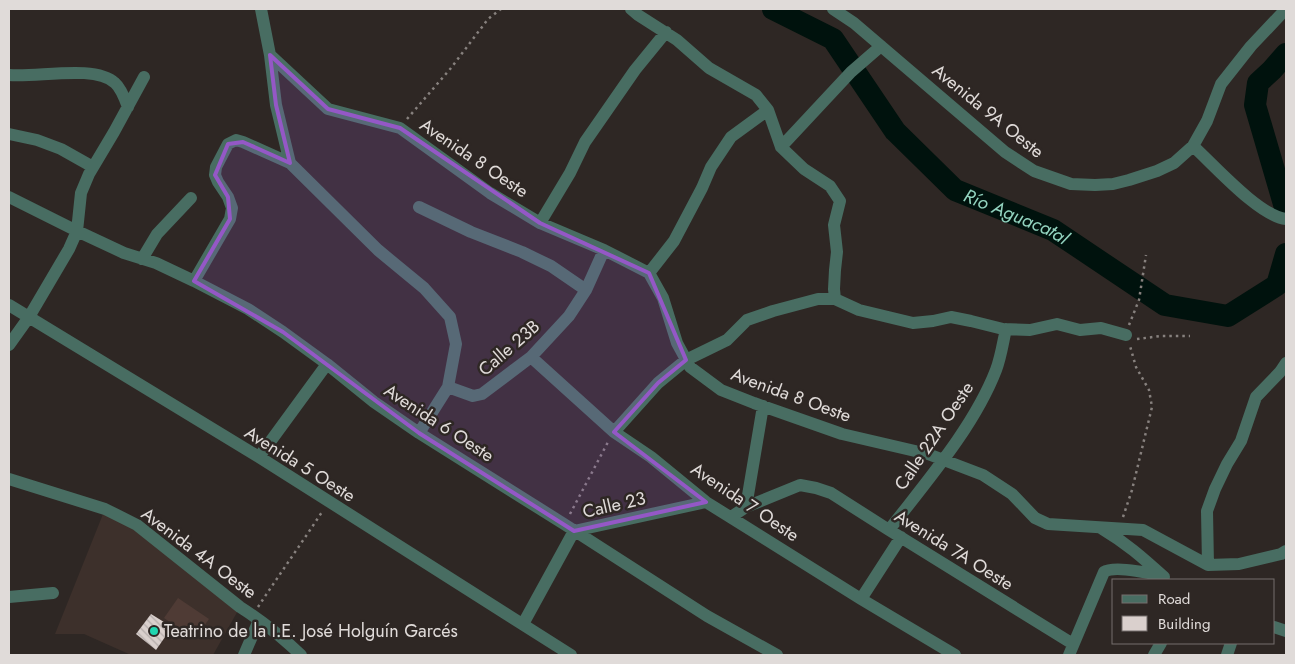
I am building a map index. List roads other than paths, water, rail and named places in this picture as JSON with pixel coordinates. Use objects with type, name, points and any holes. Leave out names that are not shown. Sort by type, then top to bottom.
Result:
[{"type":"street","points":[[261,9],[270,55],[276,105],[290,163]]},
{"type":"street","points":[[631,9],[678,40],[709,68],[756,95],[768,110],[781,147],[804,169],[830,186],[840,202],[834,226],[837,252],[835,299]]},
{"type":"street","name":"Avenida 9A Oeste","points":[[833,9],[854,23],[879,48],[1005,152],[1034,171],[1071,184],[1095,185],[1113,184],[1157,171],[1174,163],[1193,146],[1207,121],[1221,84],[1286,9]]},
{"type":"street","points":[[848,9],[854,23]]},
{"type":"street","points":[[540,223],[570,173],[585,142],[635,70],[666,32]]},
{"type":"street","points":[[781,147],[851,72],[879,48]]},
{"type":"street","name":"Avenida 8 Oeste","points":[[270,55],[328,109],[400,128],[490,193],[540,223],[604,250],[649,273],[664,298],[677,344],[690,367],[721,390],[842,434],[928,454],[983,475],[1012,494],[1035,518],[1048,524],[1098,526],[1136,551],[1165,578]]},
{"type":"street","points":[[9,75],[86,73],[105,76],[116,84],[128,107]]},
{"type":"street","points":[[9,345],[29,317],[78,232],[81,193],[89,174],[144,77]]},
{"type":"street","points":[[649,273],[674,241],[711,167],[731,137],[768,110]]},
{"type":"street","points":[[9,134],[37,140],[61,149],[93,167]]},
{"type":"street","points":[[194,281],[230,218],[232,208],[215,175],[216,167],[228,144],[236,140],[244,142],[290,163],[378,250],[424,288],[450,317],[456,344],[448,387],[418,433]]},
{"type":"street","points":[[1193,146],[1248,198],[1263,209],[1285,219]]},
{"type":"street","name":"Avenida 6 Oeste","points":[[9,197],[124,253],[156,264],[194,281],[248,309],[327,364],[374,402],[418,433],[707,616],[777,655]]},
{"type":"street","points":[[142,259],[157,234],[192,198]]},
{"type":"street","points":[[419,207],[471,232],[522,252],[551,266],[586,290]]},
{"type":"street","name":"Calle 23B","points":[[448,387],[473,396],[482,394],[531,356],[569,316],[586,290],[604,250]]},
{"type":"street","points":[[614,432],[658,382],[686,360],[727,340],[747,320],[818,299],[835,299],[859,310],[913,323],[951,317],[1006,329],[1030,330],[1057,324],[1080,330],[1101,328],[1127,337]]},
{"type":"street","name":"Avenida 5 Oeste","points":[[9,305],[259,457],[571,655]]},
{"type":"street","name":"Calle 22A Oeste","points":[[889,530],[944,460],[966,427],[997,368],[1006,329]]},
{"type":"street","name":"Avenida 7 Oeste","points":[[531,356],[614,432],[651,457],[706,502],[861,600],[954,655]]},
{"type":"street","points":[[1208,565],[1208,511],[1215,489],[1227,464],[1242,442],[1256,397],[1286,363]]},
{"type":"street","points":[[259,457],[327,364]]},
{"type":"street","points":[[731,517],[746,507],[763,406]]},
{"type":"street","name":"Avenida 4A Oeste","points":[[9,479],[105,508],[137,525],[240,607],[280,636],[301,655]]},
{"type":"street","name":"Avenida 7A Oeste","points":[[746,507],[800,485],[831,493],[900,537],[1068,651]]},
{"type":"street","name":"Calle 23","points":[[523,624],[569,528],[706,502]]},
{"type":"street","points":[[1098,526],[1143,530],[1208,565],[1238,564],[1281,554],[1286,551]]},
{"type":"street","points":[[861,600],[900,537]]},
{"type":"street","points":[[1068,651],[1104,572],[1108,569],[1129,570],[1165,578]]},
{"type":"street","points":[[9,596],[53,593]]},
{"type":"street","points":[[244,655],[256,618]]},
{"type":"street","points":[[1154,655],[1160,644]]},
{"type":"waterway","name":"Río Aguacatal","points":[[773,9],[833,39],[895,131],[955,190],[1053,230],[1165,305],[1228,316],[1277,285],[1286,254]]},
{"type":"waterway","name":"Río Aguacatal","points":[[1286,54],[1258,83],[1255,105],[1286,211]]},
{"type":"place","name":"Teatrino de la I.E. José Holguín Garcés","points":[[154,631]]}]
